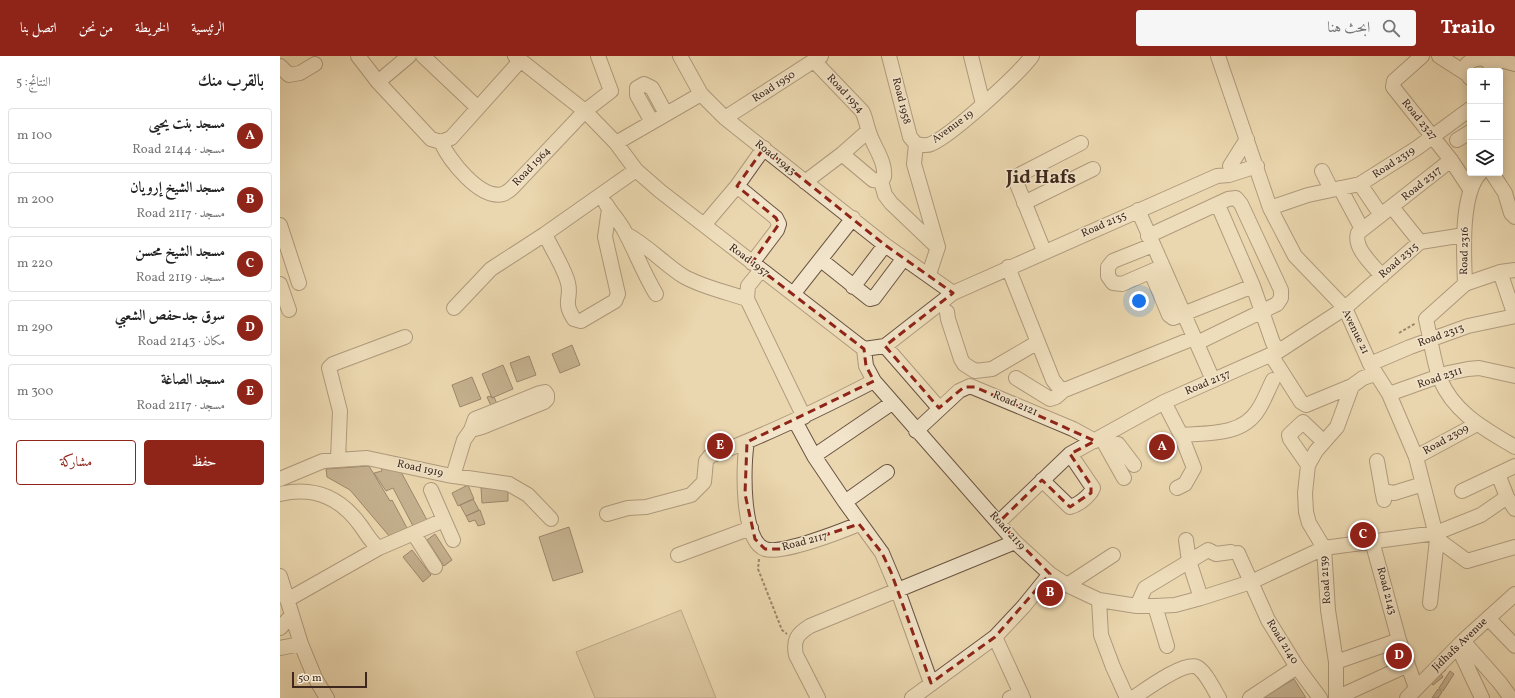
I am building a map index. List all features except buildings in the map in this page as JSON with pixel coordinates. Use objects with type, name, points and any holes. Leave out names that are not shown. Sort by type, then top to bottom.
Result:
[{"type":"street","points":[[358,56],[378,82],[431,139],[441,142],[451,138],[478,108],[518,58]]},
{"type":"street","points":[[378,82],[409,56]]},
{"type":"street","points":[[423,56],[478,108]]},
{"type":"street","points":[[585,111],[611,91],[598,56]]},
{"type":"street","name":"Road 1943","points":[[680,56],[700,94],[725,118],[853,218],[885,245],[929,274],[947,302]]},
{"type":"street","name":"Road 1958","points":[[888,56],[892,63],[910,137],[916,144]]},
{"type":"street","points":[[971,56],[983,104]]},
{"type":"street","name":"Avenue 19","points":[[938,248],[914,164],[916,144],[931,144],[952,130],[983,104],[1032,56]]},
{"type":"street","name":"Avenue 21","points":[[1218,56],[1270,208],[1296,256],[1345,308],[1373,369],[1389,394],[1416,457],[1437,536],[1430,603]]},
{"type":"street","name":"Road 2327","points":[[1422,56],[1394,81],[1393,87],[1433,136],[1470,189]]},
{"type":"street","points":[[1439,56],[1467,75]]},
{"type":"street","points":[[1447,56],[1485,61],[1504,61],[1515,64]]},
{"type":"street","name":"Road 1957","points":[[518,58],[585,111],[616,143],[636,170],[756,267],[794,293],[864,349]]},
{"type":"street","name":"Road 1950","points":[[725,118],[818,58]]},
{"type":"street","name":"Road 1954","points":[[818,58],[868,120],[868,131],[881,159],[884,174],[882,181],[885,195],[891,203],[938,248]]},
{"type":"street","points":[[1468,68],[1467,64],[1485,61]]},
{"type":"street","points":[[280,66],[289,75],[295,76],[315,64]]},
{"type":"street","points":[[652,122],[636,92],[637,88],[640,86],[644,84],[652,88],[666,114]]},
{"type":"street","points":[[616,143],[700,94]]},
{"type":"street","name":"Road 1964","points":[[441,142],[450,160],[482,190],[493,194],[504,194],[513,187],[585,111]]},
{"type":"street","name":"Road 2319","points":[[1270,208],[1308,195],[1360,184],[1417,148],[1467,111]]},
{"type":"street","points":[[805,182],[842,154],[868,131]]},
{"type":"street","points":[[1457,140],[1467,134]]},
{"type":"street","points":[[1247,139],[1225,173],[1261,184]]},
{"type":"street","points":[[1044,251],[1015,182],[1016,176],[1081,143]]},
{"type":"street","points":[[704,225],[736,186],[764,148]]},
{"type":"street","points":[[842,154],[873,180],[882,181]]},
{"type":"street","name":"Road 2317","points":[[1362,229],[1451,160]]},
{"type":"street","name":"Road 2135","points":[[947,302],[1008,267],[1255,161]]},
{"type":"street","points":[[1024,203],[1093,169]]},
{"type":"street","points":[[454,308],[491,269],[545,234],[636,170]]},
{"type":"street","points":[[1322,172],[1336,189],[1362,229],[1356,238],[1358,246],[1382,276]]},
{"type":"street","name":"Road 2316","points":[[1427,316],[1465,284],[1464,236],[1470,189],[1478,176]]},
{"type":"street","points":[[1494,176],[1505,193],[1511,213],[1515,217]]},
{"type":"street","name":"Road 2317","points":[[1360,184],[1420,242]]},
{"type":"street","points":[[736,186],[776,218],[778,224],[777,230],[756,267],[748,286],[746,299],[800,419],[814,456],[859,524],[882,553],[898,591],[931,683]]},
{"type":"street","points":[[600,195],[626,234],[642,270],[656,294]]},
{"type":"street","points":[[1016,378],[1050,399],[1064,390],[1196,340],[1263,311],[1279,301],[1281,290],[1238,200],[1231,198],[1113,261],[1108,268],[1110,279],[1117,284],[1156,269]]},
{"type":"street","points":[[1218,205],[1254,286],[1263,311],[1273,342],[1278,377],[1301,402],[1306,405],[1352,386],[1373,369]]},
{"type":"street","points":[[545,234],[568,283],[566,303],[568,311],[574,319],[581,321],[615,301],[618,294],[605,237],[609,209]]},
{"type":"street","points":[[1138,210],[1151,240],[1156,269],[1170,317],[1175,318],[1184,315],[1254,286]]},
{"type":"street","points":[[794,293],[853,218]]},
{"type":"street","points":[[280,225],[300,283]]},
{"type":"street","points":[[626,234],[639,241],[682,275],[693,281],[746,299]]},
{"type":"street","name":"Road 2315","points":[[1345,308],[1420,242],[1464,236]]},
{"type":"street","points":[[853,287],[885,245]]},
{"type":"street","points":[[929,274],[938,248]]},
{"type":"street","points":[[821,260],[870,299],[874,298],[904,258]]},
{"type":"street","points":[[1008,267],[1055,384],[1064,390]]},
{"type":"street","points":[[1465,284],[1500,272],[1515,270]]},
{"type":"street","points":[[1500,272],[1511,294],[1514,311]]},
{"type":"street","points":[[280,284],[289,310]]},
{"type":"street","points":[[947,302],[948,319],[962,359],[969,369],[982,372],[992,369],[1038,342]]},
{"type":"street","points":[[864,349],[884,346],[947,302]]},
{"type":"street","name":"Road 2137","points":[[999,522],[1070,454],[1100,441],[1164,402],[1275,353],[1345,308]]},
{"type":"street","name":"Road 2313","points":[[1373,369],[1432,339],[1514,311]]},
{"type":"street","points":[[1184,315],[1213,380]]},
{"type":"street","points":[[1427,316],[1426,319],[1432,339],[1439,377],[1447,393],[1457,407],[1477,424],[1515,447]]},
{"type":"street","points":[[338,459],[340,411],[329,368],[333,364],[405,337]]},
{"type":"street","points":[[884,346],[939,408]]},
{"type":"street","name":"Road 2119","points":[[864,349],[866,366],[874,381],[916,431],[999,522],[1015,542],[1050,574],[1067,585],[1099,600],[1137,606],[1175,605],[1251,582],[1324,548],[1372,541],[1437,536],[1481,515],[1507,497]]},
{"type":"street","name":"Road 2311","points":[[1389,394],[1458,370],[1479,368],[1515,376]]},
{"type":"street","points":[[1257,388],[1278,377]]},
{"type":"street","points":[[1181,435],[1232,431],[1240,427],[1258,411],[1278,377]]},
{"type":"street","points":[[607,514],[628,508],[652,506],[691,496],[704,482],[706,461],[710,456],[800,419],[874,381]]},
{"type":"street","points":[[1324,442],[1303,422],[1289,435],[1290,439],[1308,464],[1337,427],[1352,386]]},
{"type":"street","name":"Road 2121","points":[[916,431],[939,408],[964,387],[975,387],[1100,441],[1118,444],[1134,465]]},
{"type":"street","points":[[1164,402],[1181,435],[1194,468],[1185,484],[1177,488]]},
{"type":"street","points":[[814,456],[892,403]]},
{"type":"street","name":"Road 2309","points":[[1416,457],[1477,424]]},
{"type":"street","points":[[453,476],[464,440],[472,430]]},
{"type":"street","points":[[1100,441],[1124,478]]},
{"type":"street","points":[[747,442],[744,458],[744,494],[747,513],[759,546]]},
{"type":"street","points":[[1042,480],[1070,507],[1074,506],[1091,493],[1093,488],[1070,454]]},
{"type":"street","name":"Road 1919","points":[[280,479],[323,462],[338,459],[367,458],[453,476],[509,484],[528,495],[551,518]]},
{"type":"street","points":[[1377,461],[1383,496],[1423,484]]},
{"type":"street","name":"Road 2139","points":[[1308,464],[1305,493],[1306,512],[1309,523],[1324,548],[1328,610],[1336,662],[1336,697]]},
{"type":"street","points":[[1462,491],[1515,466]]},
{"type":"street","points":[[845,502],[887,472]]},
{"type":"street","points":[[1498,474],[1507,497],[1515,509]]},
{"type":"street","points":[[431,490],[452,540]]},
{"type":"street","points":[[280,494],[307,491],[337,501],[351,513],[379,548]]},
{"type":"street","points":[[287,600],[379,548],[444,520]]},
{"type":"street","name":"Road 2117","points":[[759,546],[771,550],[782,549],[835,534],[859,524]]},
{"type":"street","points":[[678,555],[752,528]]},
{"type":"street","points":[[414,534],[435,566]]},
{"type":"street","points":[[1437,536],[1467,561],[1515,547]]},
{"type":"street","points":[[1186,540],[1189,561],[1201,598]]},
{"type":"street","name":"Road 2143","points":[[1372,541],[1399,640],[1408,665],[1412,693]]},
{"type":"street","points":[[818,698],[796,655],[795,639],[801,632],[810,626],[1015,542]]},
{"type":"street","name":"Road 2140","points":[[1189,561],[1208,550],[1216,554],[1234,553],[1251,582],[1268,620],[1297,667],[1320,698]]},
{"type":"street","points":[[1067,585],[1113,555]]},
{"type":"street","points":[[1137,606],[1145,588],[1189,561]]},
{"type":"street","points":[[912,698],[995,636],[1024,606],[1050,574]]},
{"type":"street","points":[[280,576],[291,616],[301,644],[315,678],[327,698]]},
{"type":"street","name":"Jidhafs Avenue","points":[[1412,693],[1488,618],[1515,594]]},
{"type":"street","points":[[1099,600],[1101,635],[1113,668],[1128,698]]},
{"type":"street","points":[[1155,606],[1168,646]]},
{"type":"street","points":[[280,628],[291,616]]},
{"type":"street","points":[[1488,618],[1515,646]]},
{"type":"street","points":[[995,636],[1018,696]]},
{"type":"street","points":[[1336,662],[1399,640]]},
{"type":"street","points":[[280,648],[301,644]]},
{"type":"street","points":[[1461,644],[1482,698]]},
{"type":"street","points":[[1461,644],[1500,683],[1511,698]]},
{"type":"street","points":[[1336,697],[1408,665]]},
{"type":"street","points":[[1133,698],[1175,672],[1191,666],[1197,667],[1202,672],[1219,698]]},
{"type":"street","points":[[1250,698],[1297,667]]},
{"type":"path","points":[[1399,333],[1427,316]]},
{"type":"path","points":[[759,546],[758,569],[782,630],[795,639]]},
{"type":"highlighted area","points":[[764,148],[885,245],[953,293],[885,346],[939,408],[964,387],[975,387],[1095,441],[1070,454],[1091,485],[1091,493],[1070,507],[1042,480],[999,522],[1050,574],[995,637],[931,683],[891,572],[882,553],[859,524],[782,549],[765,549],[755,539],[745,494],[747,442],[874,381],[866,366],[864,349],[752,263],[779,224],[776,218],[737,186]]},
{"type":"shaded area","points":[[681,610],[716,698],[595,698],[576,652]]},
{"type":"place","name":"مسجد الصاغة","points":[[720,446]]},
{"type":"place","name":"مسجد بنت يحيى","points":[[1162,447]]},
{"type":"place","name":"مسجد الشيخ محسن","points":[[1363,535]]},
{"type":"place","name":"مسجد الشيخ إرويان","points":[[1050,593]]},
{"type":"place","name":"سوق جدحفص الشعبي","points":[[1399,656]]},
{"type":"district","name":"Jid Hafs","points":[[1041,178]]}]
